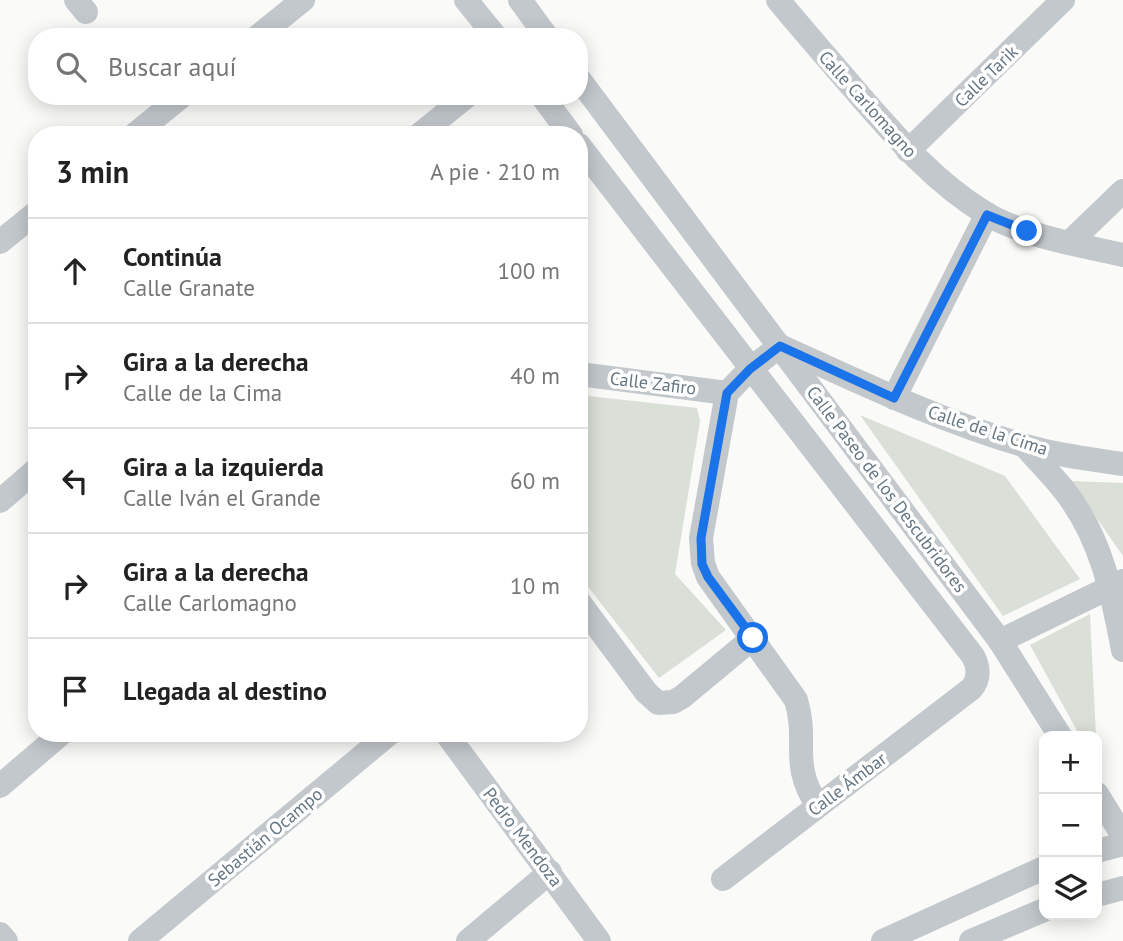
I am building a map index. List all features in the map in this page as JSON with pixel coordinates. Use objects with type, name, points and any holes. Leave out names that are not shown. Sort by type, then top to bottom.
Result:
[{"type":"street","points":[[268,28],[303,0]]},
{"type":"street","points":[[466,0],[489,28]]},
{"type":"street","points":[[520,0],[540,28]]},
{"type":"street","name":"Calle Tarik","points":[[908,151],[1063,0]]},
{"type":"street","name":"Calle Carlomagno","points":[[792,5],[908,151],[949,187],[987,215],[1027,231],[1123,255]]},
{"type":"street","name":"Calle Paseo de los Descubridores","points":[[588,91],[1000,641],[1057,731]]},
{"type":"street","points":[[145,126],[171,105]]},
{"type":"street","points":[[430,126],[456,105]]},
{"type":"street","points":[[549,105],[565,126]]},
{"type":"street","name":"Calle Paseo de los Descubridores","points":[[588,157],[973,656],[978,673],[977,681],[971,689]]},
{"type":"street","points":[[1069,243],[1123,191]]},
{"type":"street","points":[[894,398],[987,215]]},
{"type":"street","points":[[0,242],[28,219]]},
{"type":"street","points":[[780,346],[750,369],[727,393],[702,530],[702,564],[718,593],[796,700],[802,723],[800,749],[803,779],[818,806]]},
{"type":"street","name":"Calle de la Cima","points":[[780,346],[894,398],[1025,446],[1123,464]]},
{"type":"street","name":"Calle Zafiro","points":[[588,375],[727,393]]},
{"type":"street","points":[[1025,446],[1064,490],[1082,516],[1117,584],[1123,650]]},
{"type":"street","points":[[0,501],[28,477]]},
{"type":"street","points":[[1000,641],[1117,584]]},
{"type":"street","points":[[588,614],[652,699],[666,704],[682,697],[753,638]]},
{"type":"street","name":"Calle Ámbar","points":[[723,879],[971,689]]},
{"type":"street","points":[[0,786],[51,742]]},
{"type":"street","name":"Sebastián Ocampo","points":[[140,941],[379,742]]},
{"type":"street","name":"Pedro Mendoza","points":[[453,742],[599,941]]},
{"type":"street","points":[[1102,802],[1123,836]]},
{"type":"street","points":[[1102,849],[1123,844]]},
{"type":"street","points":[[883,941],[1039,870]]},
{"type":"street","points":[[468,941],[550,872]]},
{"type":"street","points":[[1102,894],[1123,888]]},
{"type":"street","points":[[971,941],[1039,912]]},
{"type":"street","points":[[0,934],[6,941]]},
{"type":"shaded area","points":[[588,396],[697,408],[700,421],[675,574],[726,630],[659,678],[588,587]]},
{"type":"shaded area","points":[[860,415],[1005,476],[1080,579],[1003,616]]},
{"type":"shaded area","points":[[1071,481],[1123,483],[1123,556]]},
{"type":"shaded area","points":[[1090,614],[1096,731],[1077,731],[1030,645]]},
{"type":"route","points":[[753,638],[718,593],[702,564],[701,538],[727,393],[750,369],[780,346],[894,398],[987,215],[1027,231]]}]
